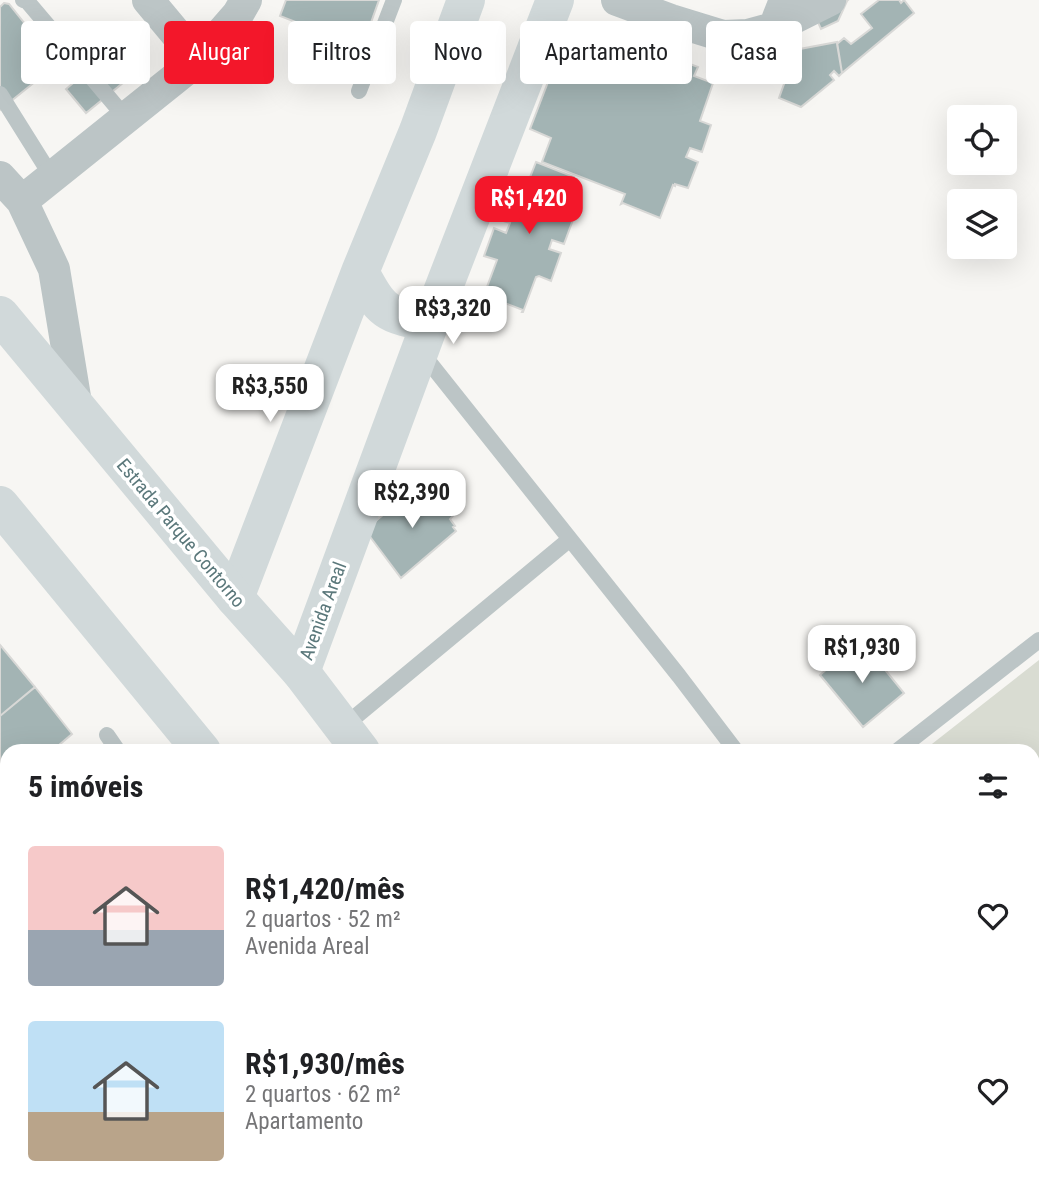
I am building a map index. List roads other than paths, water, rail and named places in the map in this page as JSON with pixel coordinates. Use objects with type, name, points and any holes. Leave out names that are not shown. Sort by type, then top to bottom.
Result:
[{"type":"main road","points":[[235,598],[360,272],[418,131],[466,0]]},
{"type":"main road","name":"Avenida Areal","points":[[301,672],[425,337],[555,0]]},
{"type":"main road","points":[[360,272],[373,296],[384,309],[425,337]]},
{"type":"main road","name":"Estrada Parque Contorno","points":[[0,315],[235,598],[301,672],[352,739]]},
{"type":"main road","points":[[0,505],[196,744]]},
{"type":"street","points":[[148,0],[166,21]]},
{"type":"street","points":[[231,21],[246,0]]},
{"type":"street","points":[[618,0],[723,36],[748,35],[779,14],[830,0]]},
{"type":"street","points":[[22,201],[168,84]]},
{"type":"street","points":[[0,177],[22,201],[54,269],[77,409]]},
{"type":"lane","points":[[23,0],[27,1],[126,118]]},
{"type":"lane","points":[[359,92],[394,0]]},
{"type":"lane","points":[[0,94],[51,177]]},
{"type":"lane","points":[[425,337],[570,539],[731,744]]},
{"type":"lane","points":[[352,739],[570,539]]},
{"type":"lane","points":[[906,744],[1039,640]]},
{"type":"lane","points":[[107,735],[113,744]]}]
